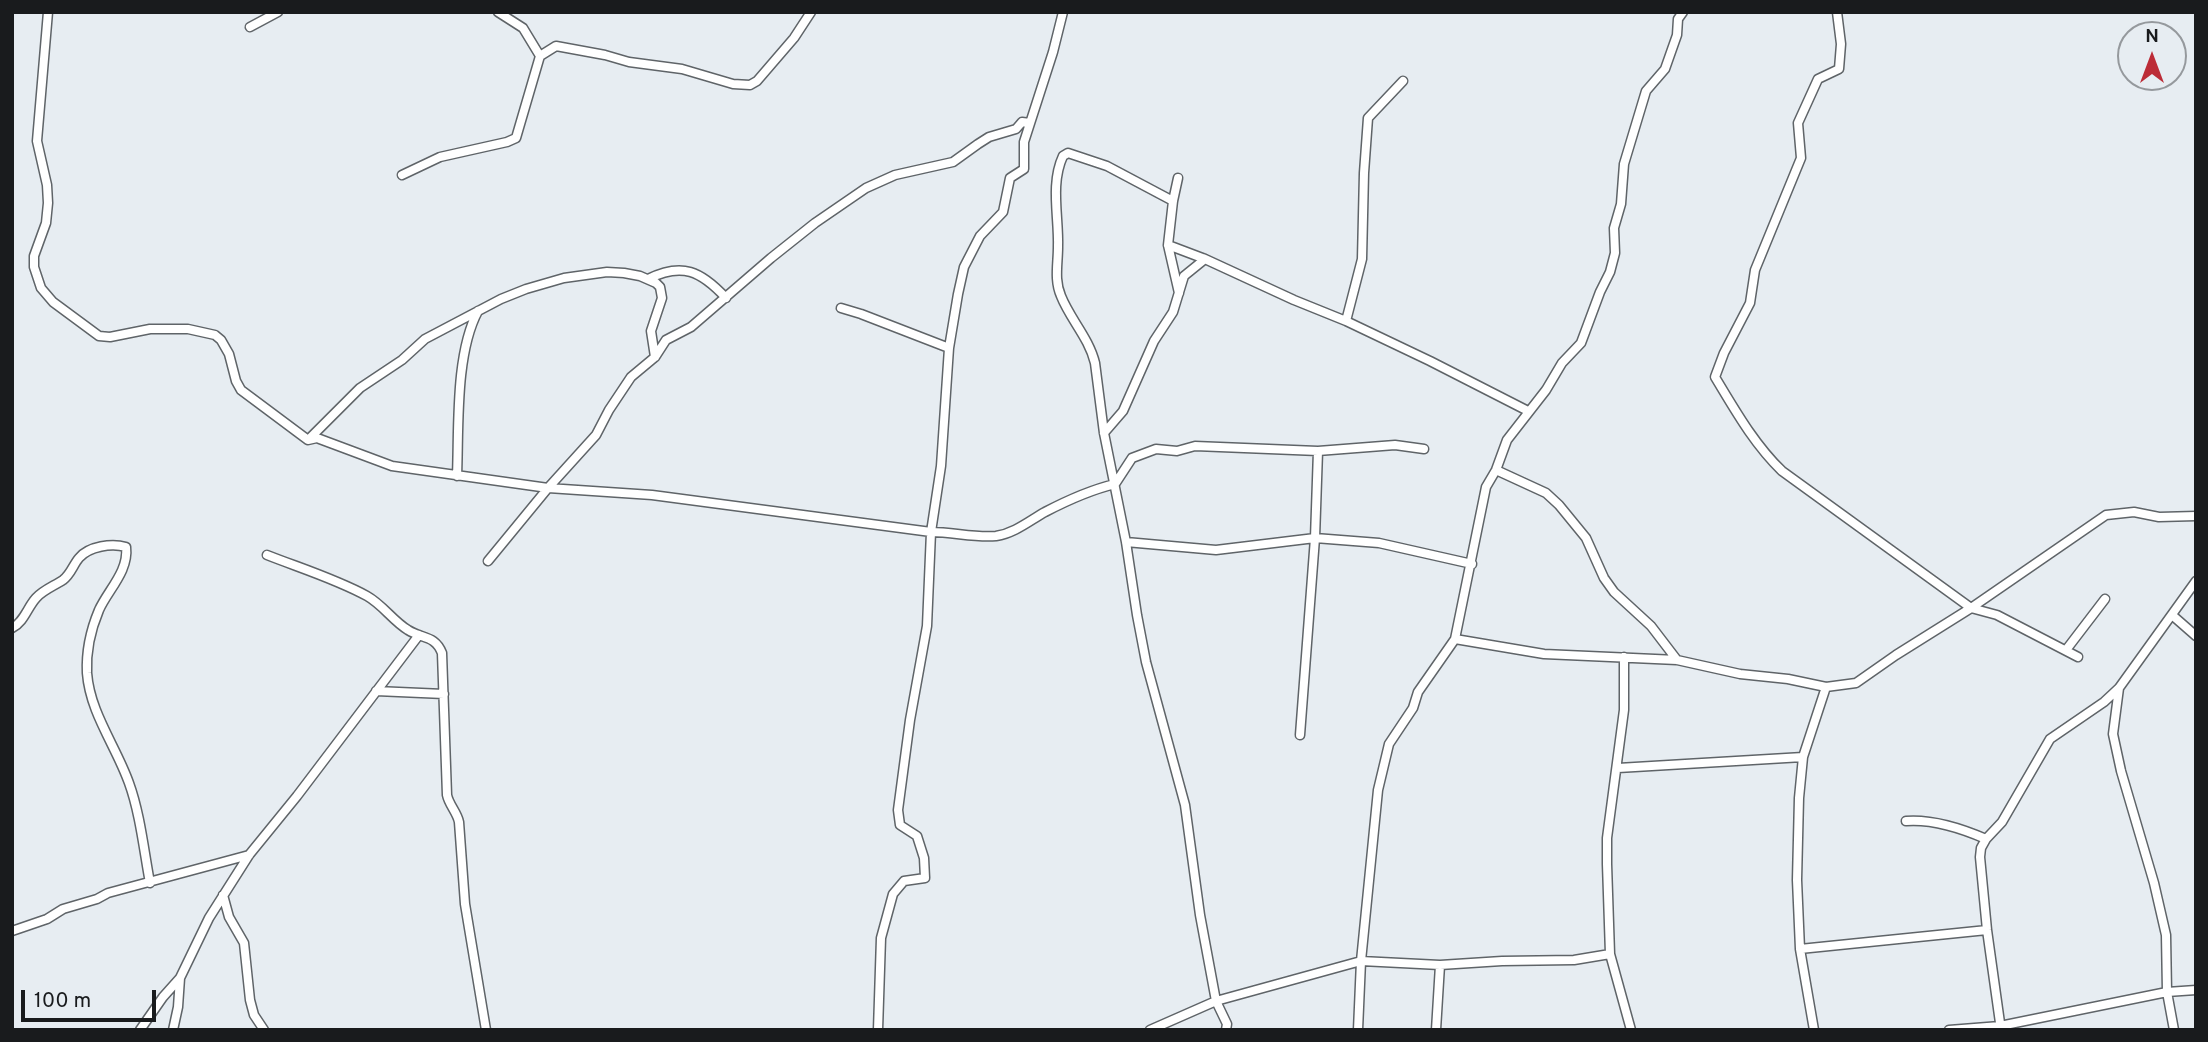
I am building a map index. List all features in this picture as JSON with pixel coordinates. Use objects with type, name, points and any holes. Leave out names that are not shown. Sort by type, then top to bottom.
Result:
[{"type":"street","points":[[48,12],[37,141],[47,185],[48,203],[46,223],[34,256],[34,267],[41,288],[53,302],[99,336],[170,329],[188,329],[215,335],[222,340],[229,354],[236,382],[242,390],[308,440],[317,438],[392,466],[457,476],[548,488],[652,495],[977,536],[1014,531],[1088,490],[1115,484],[1132,458],[1156,449],[1177,451],[1195,446],[1318,451],[1395,444],[1424,449]]},
{"type":"street","points":[[250,27],[278,12]]},
{"type":"street","points":[[498,12],[523,28],[540,56]]},
{"type":"street","points":[[402,175],[440,158],[516,138],[540,56],[556,46],[629,62],[682,69],[750,85],[757,81],[794,38],[811,12]]},
{"type":"street","points":[[878,1030],[881,939],[893,894],[904,881],[925,878],[917,836],[900,825],[898,810],[927,626],[931,532],[941,466],[949,348],[964,267],[980,236],[1003,212],[1010,178],[1024,169],[1024,142],[1029,134],[1030,122],[1063,12]]},
{"type":"street","points":[[1358,1030],[1361,961],[1378,790],[1389,744],[1413,708],[1418,692],[1455,639],[1486,486],[1496,470],[1507,440],[1546,390],[1562,363],[1581,343],[1610,272],[1615,253],[1614,228],[1621,204],[1624,164],[1646,92],[1665,69],[1677,35],[1678,19],[1683,12]]},
{"type":"street","points":[[1837,12],[1841,44],[1839,69],[1818,79],[1798,123],[1801,158],[1755,270],[1750,303],[1724,353],[1715,377],[1754,438],[1782,471],[1971,608],[1997,615],[2078,657]]},
{"type":"street","points":[[1346,321],[1362,259],[1368,118],[1403,81]]},
{"type":"street","points":[[488,561],[596,435],[631,377],[655,357],[666,340],[691,327],[815,223],[866,188],[895,175],[953,162],[989,138],[1016,128],[1022,122],[1030,122]]},
{"type":"street","points":[[1173,201],[1107,166],[1068,153],[1063,156],[1058,166],[1056,185],[1056,276],[1062,299],[1092,352],[1146,662],[1185,805],[1200,915],[1216,1001],[1227,1024],[1226,1030]]},
{"type":"street","points":[[1178,178],[1168,245],[1180,296]]},
{"type":"street","points":[[1168,245],[1346,321],[1528,411]]},
{"type":"street","points":[[1104,433],[1123,411],[1154,341],[1173,312],[1184,276],[1205,259]]},
{"type":"street","points":[[648,279],[664,271],[680,269],[707,279],[726,298]]},
{"type":"street","points":[[308,440],[360,388],[402,360],[425,339],[526,289],[564,278],[607,272],[633,274],[656,283],[662,293],[651,331],[655,357]]},
{"type":"street","points":[[841,309],[949,348]]},
{"type":"street","points":[[457,476],[461,376],[473,321],[478,311]]},
{"type":"street","points":[[1300,735],[1315,538],[1318,451]]},
{"type":"street","points":[[1496,470],[1546,493],[1559,505],[1586,538],[1604,578],[1614,592],[1651,626],[1676,660]]},
{"type":"street","points":[[1455,639],[1544,654],[1676,660],[1740,674],[1788,679],[1826,687],[1856,683],[2106,515],[2134,512],[2159,517],[2196,516]]},
{"type":"street","points":[[1126,542],[1216,551],[1315,538],[1379,543],[1472,564]]},
{"type":"street","points":[[12,628],[20,623],[42,592],[65,579],[87,551],[110,545],[125,547],[126,555],[119,577],[99,610],[91,634],[87,676],[99,718],[129,783],[150,883]]},
{"type":"street","points":[[267,555],[364,594],[407,630],[429,637],[439,646],[442,653],[447,795],[459,822],[465,904],[486,1030]]},
{"type":"street","points":[[2000,1028],[1987,930],[1981,848],[2002,822],[2050,738],[2104,702],[2119,688],[2196,581]]},
{"type":"street","points":[[2066,650],[2105,600]]},
{"type":"street","points":[[2172,615],[2196,636]]},
{"type":"street","points":[[140,1030],[180,978],[209,918],[249,855],[419,635]]},
{"type":"street","points":[[1624,657],[1618,768],[1607,838],[1610,954],[1632,1030]]},
{"type":"street","points":[[1814,1030],[1800,948],[1797,880],[1799,799],[1802,757],[1826,687]]},
{"type":"street","points":[[2119,688],[2113,734],[2166,935],[2167,992],[2174,1030]]},
{"type":"street","points":[[376,691],[444,694]]},
{"type":"street","points":[[1618,768],[1802,757]]},
{"type":"street","points":[[1906,821],[1915,820],[1958,829],[1986,839]]},
{"type":"street","points":[[12,931],[108,893],[249,855]]},
{"type":"street","points":[[223,895],[229,917],[244,943],[250,1000],[254,1015],[264,1030]]},
{"type":"street","points":[[1800,948],[1987,930]]},
{"type":"street","points":[[1150,1030],[1216,1001],[1361,961],[1440,965],[1574,960],[1610,954]]},
{"type":"street","points":[[1436,1030],[1440,965]]},
{"type":"street","points":[[173,1030],[180,978]]},
{"type":"street","points":[[1949,1030],[2000,1028],[2167,992],[2196,990]]}]
